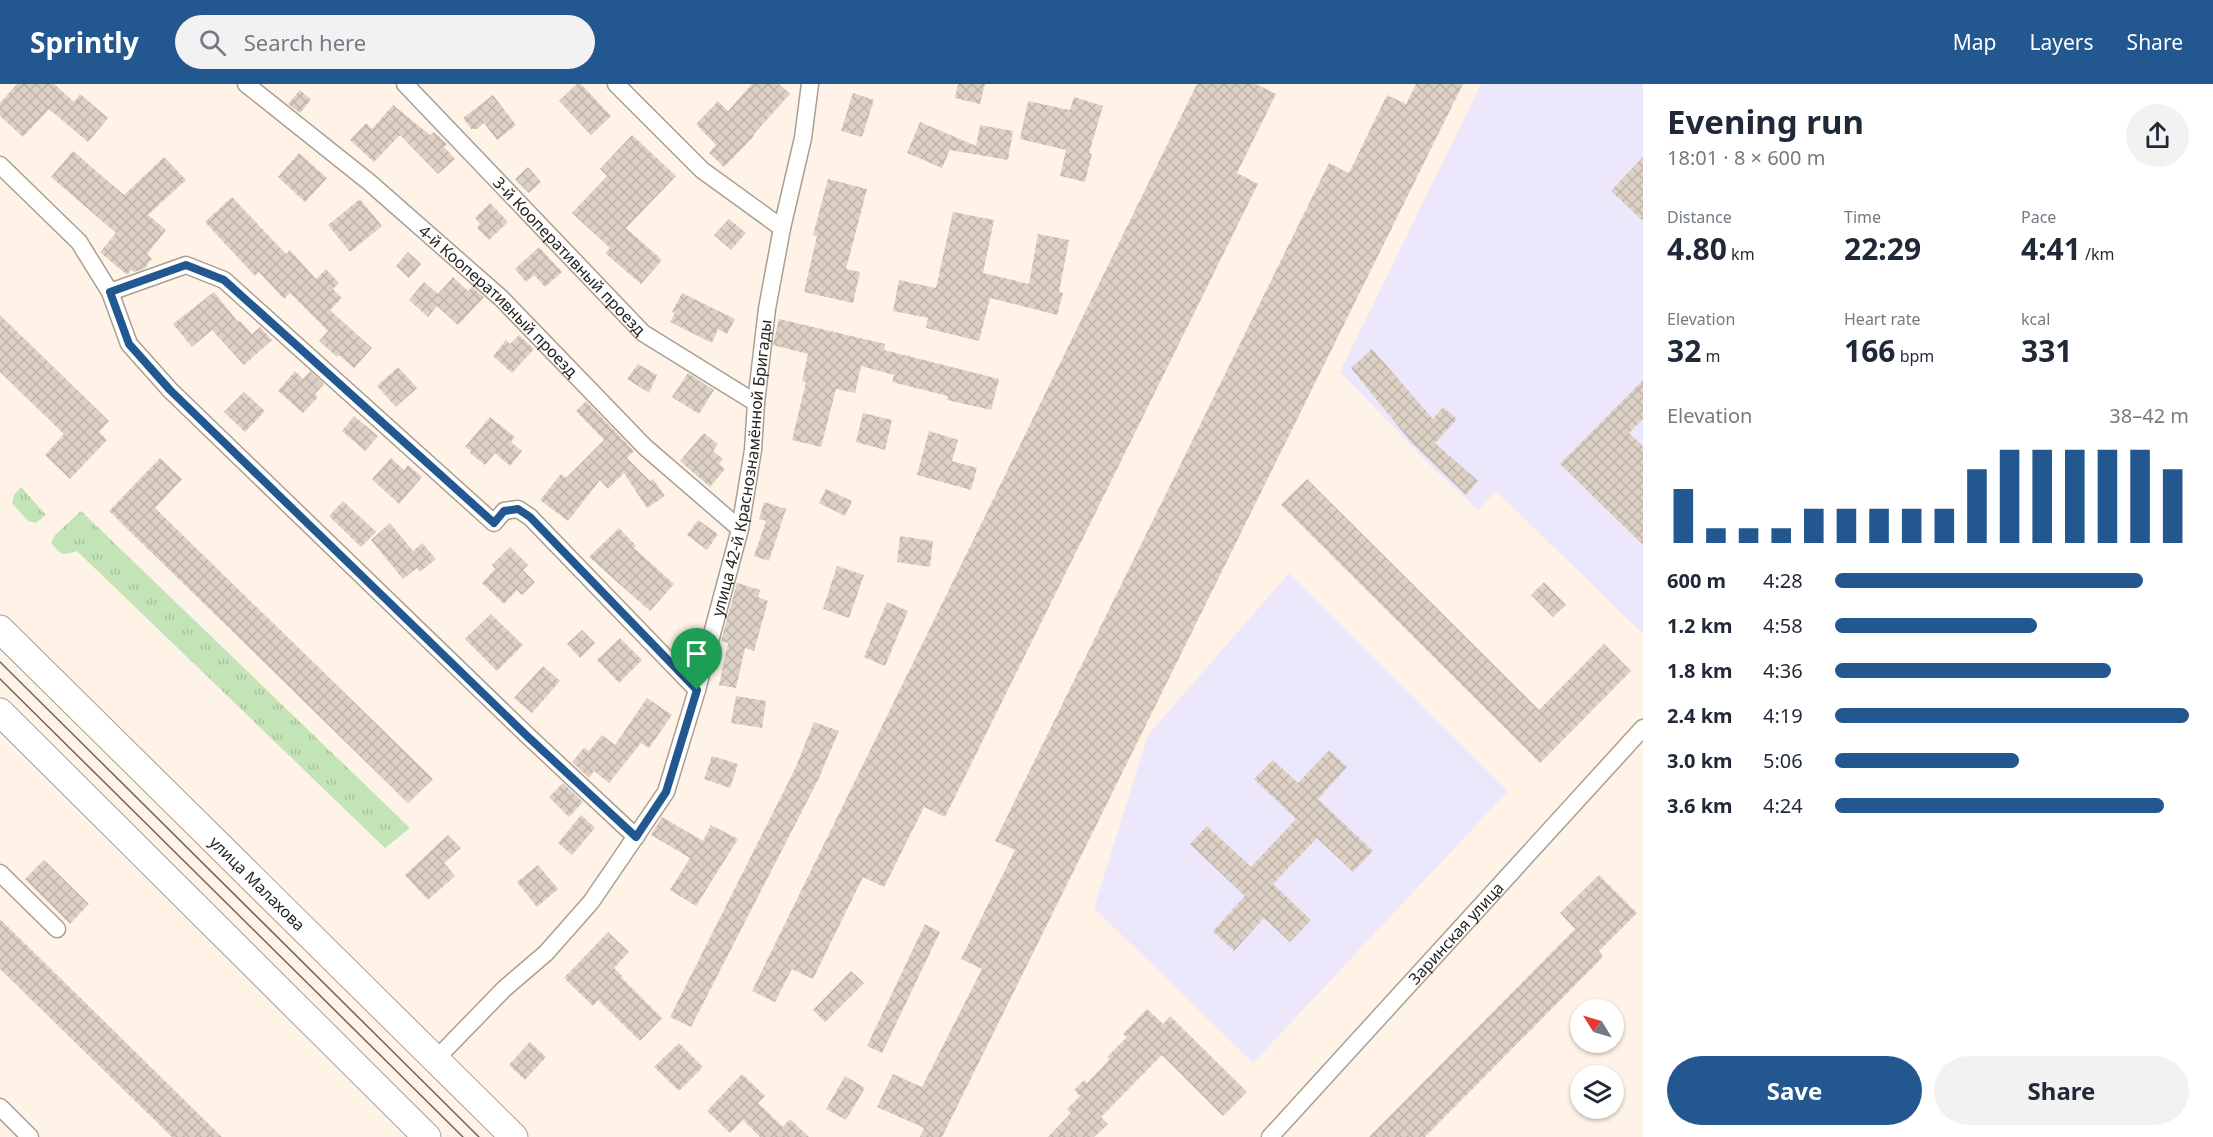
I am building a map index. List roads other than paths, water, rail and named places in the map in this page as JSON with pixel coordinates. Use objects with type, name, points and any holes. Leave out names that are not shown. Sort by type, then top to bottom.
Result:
[{"type":"main road","name":"улица Малахова","points":[[0,629],[514,1137]]},
{"type":"main road","points":[[0,712],[427,1137]]},
{"type":"street","name":"4-й Кооперативный проезд","points":[[246,84],[369,182],[501,298],[645,447],[740,529]]},
{"type":"street","name":"3-й Кооперативный проезд","points":[[405,84],[643,333],[756,403]]},
{"type":"street","points":[[616,84],[702,170],[782,228]]},
{"type":"street","name":"улица 42-й Краснознамённой Бригады","points":[[436,1059],[504,989],[546,953],[591,902],[666,792],[697,690],[740,529],[753,450],[767,309],[782,228],[803,138],[810,84]]},
{"type":"street","points":[[0,165],[79,242],[110,292],[129,344],[170,390],[526,735],[636,837]]},
{"type":"street","points":[[110,292],[186,265],[224,280],[494,523],[504,511],[518,509],[530,517],[697,690]]},
{"type":"street","name":"Заринская улица","points":[[1270,1137],[1643,728]]},
{"type":"street","points":[[0,873],[57,929]]},
{"type":"street","points":[[0,1107],[30,1137]]},
{"type":"tram line","points":[[0,662],[479,1137]]},
{"type":"tram line","points":[[0,679],[463,1137]]}]
